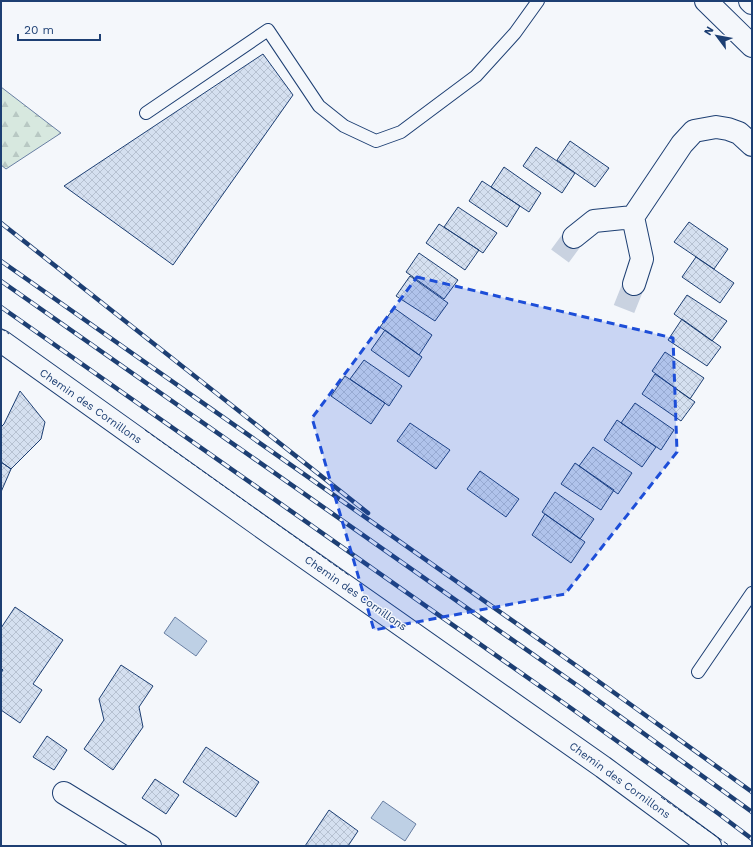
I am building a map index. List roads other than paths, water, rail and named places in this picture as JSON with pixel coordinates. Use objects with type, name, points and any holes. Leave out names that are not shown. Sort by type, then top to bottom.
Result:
[{"type":"street","points":[[706,1],[748,43]]},
{"type":"street","points":[[634,284],[642,259],[633,217],[682,144],[694,131],[716,127],[739,133],[752,145]]},
{"type":"street","points":[[574,237],[594,221],[633,217]]},
{"type":"street","name":"Chemin des Cornillons","points":[[1,341],[597,763],[710,846]]},
{"type":"street","points":[[64,793],[150,846]]},
{"type":"lane","points":[[146,114],[268,30],[319,106],[344,126],[376,141],[401,132],[476,76],[515,33],[538,1]]},
{"type":"lane","points":[[698,672],[752,593]]},
{"type":"water","points":[[175,617],[207,641],[196,656],[164,633]]},
{"type":"water","points":[[383,801],[416,824],[405,841],[371,818]]},
{"type":"tunnel","points":[[560,256],[574,237]]},
{"type":"tunnel","points":[[624,309],[634,284]]},
{"type":"railway","points":[[1,223],[368,513]]},
{"type":"railway","points":[[1,261],[591,676],[752,792]]},
{"type":"railway","points":[[1,281],[581,688],[752,812]]},
{"type":"railway","points":[[1,307],[568,706],[752,839]]}]
